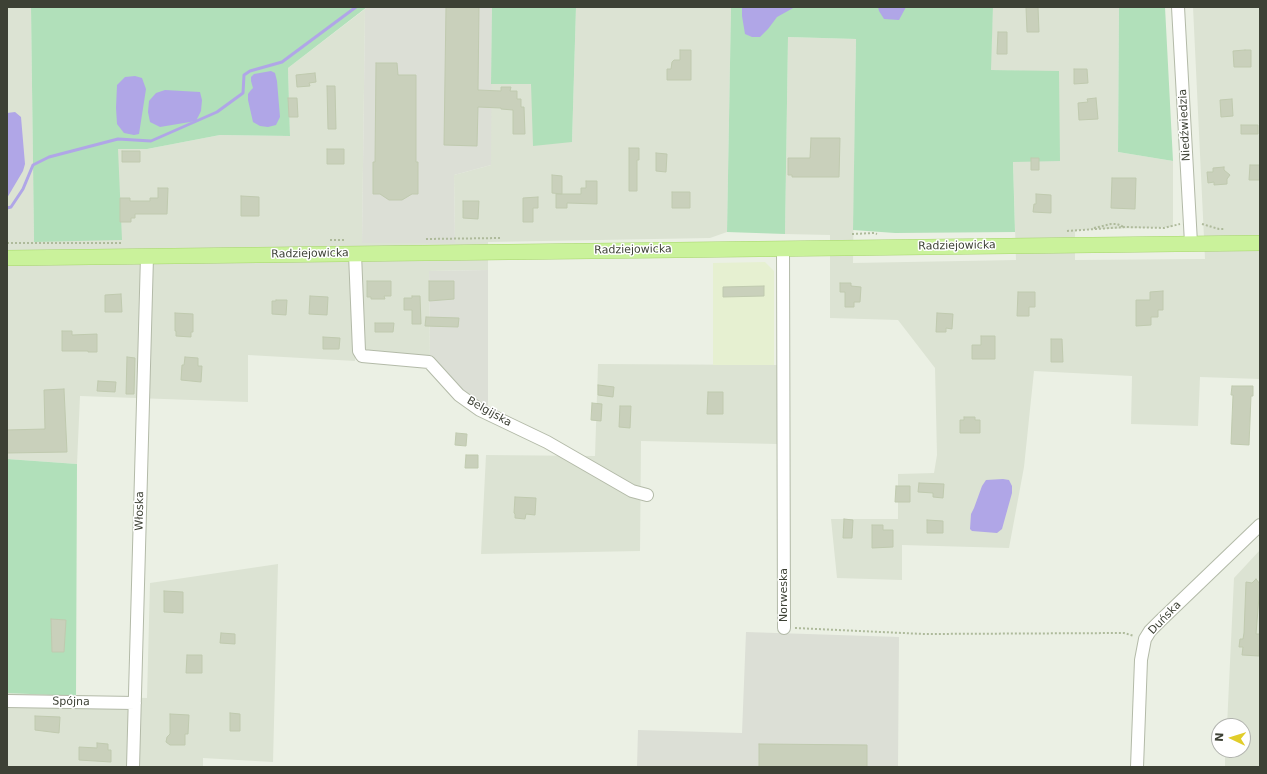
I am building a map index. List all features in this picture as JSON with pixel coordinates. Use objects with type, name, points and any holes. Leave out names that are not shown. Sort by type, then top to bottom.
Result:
[{"type":"main road","name":"Radziejowicka","points":[[7,258],[1260,243]]},
{"type":"street","name":"Niedźwiedzia","points":[[1178,7],[1191,243]]},
{"type":"street","name":"Norweska","points":[[783,248],[784,628]]},
{"type":"street","name":"Belgijska","points":[[355,254],[359,351],[362,356],[429,362],[459,395],[480,410],[547,442],[632,491],[647,495]]},
{"type":"street","name":"Włoska","points":[[133,767],[148,256]]},
{"type":"street","name":"Duńska","points":[[1137,767],[1141,660],[1145,639],[1150,631],[1160,621],[1260,525]]},
{"type":"street","name":"Spójna","points":[[7,701],[135,703]]},
{"type":"path","points":[[1198,222],[1226,230]]},
{"type":"path","points":[[1125,227],[1119,229],[1092,229],[1110,224],[1117,224],[1125,227],[1164,228],[1181,223]]},
{"type":"path","name":"Norweska","points":[[784,628],[924,634],[1124,634],[1145,639]]},
{"type":"shaded area","points":[[7,7],[31,7],[34,242],[117,149],[147,149],[220,135],[290,136],[288,68],[365,9],[362,243],[455,243],[454,175],[491,165],[491,84],[531,84],[572,142],[576,7],[731,7],[727,232],[710,238],[488,242],[488,270],[429,271],[430,357],[355,351],[355,361],[248,355],[248,402],[80,396],[77,464],[7,459]]},
{"type":"shaded area","points":[[31,7],[367,7],[288,68],[290,136],[220,135],[147,149],[118,149],[122,240],[34,242]]},
{"type":"shaded area","points":[[367,7],[492,7],[491,165],[454,175],[455,243],[362,243],[365,9]]},
{"type":"shaded area","points":[[492,7],[576,7],[572,142],[533,146],[531,84],[491,84]]},
{"type":"shaded area","points":[[731,7],[993,7],[991,70],[1059,71],[1060,161],[1013,162],[1015,232],[895,233],[853,230],[856,39],[788,37],[785,234],[727,232]]},
{"type":"shaded area","points":[[742,7],[795,7],[777,17],[760,37],[752,37],[745,34]]},
{"type":"shaded area","points":[[878,7],[906,7],[899,20],[884,19]]},
{"type":"shaded area","points":[[993,7],[1119,7],[1118,152],[1173,161],[1173,227],[1075,230],[1075,260],[1205,259],[1193,7],[1260,7],[1260,379],[1200,377],[1198,426],[1131,424],[1132,376],[1034,371],[1024,467],[1009,548],[902,545],[902,580],[837,578],[831,519],[898,519],[898,474],[934,473],[937,455],[935,368],[898,320],[830,318],[830,235],[785,234],[788,37],[856,39],[853,263],[1016,260],[1013,161],[1059,72],[990,70]]},
{"type":"shaded area","points":[[1119,7],[1165,7],[1173,161],[1118,152]]},
{"type":"shaded area","points":[[271,71],[275,73],[277,81],[280,117],[276,125],[268,127],[260,126],[253,122],[248,100],[248,94],[253,88],[251,77],[254,74]]},
{"type":"shaded area","points":[[135,76],[142,78],[146,89],[139,134],[134,135],[124,133],[117,124],[116,108],[117,85],[125,77]]},
{"type":"shaded area","points":[[165,90],[200,92],[202,100],[201,111],[196,121],[160,127],[150,122],[148,112],[149,101],[156,93]]},
{"type":"shaded area","points":[[15,112],[21,117],[25,164],[23,171],[7,198],[7,113]]},
{"type":"shaded area","points":[[765,262],[774,271],[774,365],[713,365],[713,263]]},
{"type":"shaded area","points":[[488,270],[488,408],[462,392],[430,357],[429,271]]},
{"type":"shaded area","points":[[598,364],[779,365],[777,444],[641,441],[640,551],[481,554],[486,455],[595,456]]},
{"type":"shaded area","points":[[7,459],[77,464],[76,696],[7,693]]},
{"type":"shaded area","points":[[986,480],[1009,480],[1012,486],[1012,493],[1002,529],[997,533],[972,531],[970,529],[971,514],[982,486]]},
{"type":"shaded area","points":[[1260,550],[1260,767],[1225,767],[1225,758],[1251,758],[1251,718],[1227,718],[1234,578]]},
{"type":"shaded area","points":[[278,564],[273,762],[203,758],[203,767],[7,767],[7,693],[147,698],[150,583]]},
{"type":"shaded area","points":[[746,632],[899,637],[898,767],[637,767],[638,730],[742,733]]},
{"type":"building","points":[[446,7],[479,7],[478,90],[501,91],[501,87],[511,87],[510,91],[517,91],[517,99],[521,99],[521,107],[524,107],[525,134],[513,134],[513,110],[478,107],[477,146],[444,145]]},
{"type":"building","points":[[1026,7],[1038,7],[1039,32],[1027,32]]},
{"type":"building","points":[[998,32],[1007,32],[1007,54],[997,54]]},
{"type":"building","points":[[680,50],[691,50],[691,80],[667,80],[667,69],[671,69],[672,62],[674,60],[680,60]]},
{"type":"building","points":[[1251,50],[1251,67],[1234,67],[1233,51]]},
{"type":"building","points":[[376,63],[397,63],[398,75],[416,75],[416,162],[418,162],[418,194],[412,194],[402,200],[389,200],[380,194],[373,194],[373,162],[375,162]]},
{"type":"building","points":[[1074,69],[1087,69],[1088,83],[1074,84]]},
{"type":"building","points":[[315,73],[316,82],[309,83],[310,86],[297,87],[296,75]]},
{"type":"building","points":[[327,86],[335,86],[336,129],[328,129]]},
{"type":"building","points":[[288,98],[297,98],[298,117],[289,117]]},
{"type":"building","points":[[1096,98],[1098,119],[1079,120],[1078,103],[1088,102],[1087,99]]},
{"type":"building","points":[[1232,99],[1233,116],[1221,117],[1220,100]]},
{"type":"building","points":[[1241,125],[1258,125],[1258,134],[1241,134]]},
{"type":"building","points":[[811,138],[840,138],[839,177],[792,177],[792,175],[788,175],[788,158],[810,158]]},
{"type":"building","points":[[629,148],[639,148],[639,160],[637,160],[637,191],[629,191]]},
{"type":"building","points":[[327,149],[344,149],[344,164],[327,164]]},
{"type":"building","points":[[122,151],[140,151],[140,162],[122,162]]},
{"type":"building","points":[[656,153],[667,154],[666,172],[656,171]]},
{"type":"building","points":[[1031,158],[1039,158],[1039,170],[1031,170]]},
{"type":"building","points":[[1250,165],[1260,165],[1260,180],[1249,180]]},
{"type":"building","points":[[1224,167],[1224,170],[1230,175],[1227,179],[1227,184],[1214,185],[1214,182],[1208,183],[1207,172],[1213,172],[1213,168]]},
{"type":"building","points":[[552,175],[562,176],[562,194],[552,193]]},
{"type":"building","points":[[1112,178],[1136,178],[1135,209],[1111,208]]},
{"type":"building","points":[[586,181],[597,181],[597,204],[567,203],[567,208],[556,208],[556,194],[581,194],[581,188],[586,188]]},
{"type":"building","points":[[158,188],[168,188],[167,214],[135,214],[135,218],[131,218],[131,222],[120,222],[120,198],[130,198],[130,201],[150,201],[150,198],[158,198]]},
{"type":"building","points":[[672,192],[690,192],[690,208],[672,208]]},
{"type":"building","points":[[1036,194],[1051,195],[1051,213],[1033,212],[1034,204],[1036,204]]},
{"type":"building","points":[[241,196],[259,197],[259,216],[241,216]]},
{"type":"building","points":[[538,197],[538,208],[533,208],[533,222],[523,222],[523,198]]},
{"type":"building","points":[[463,201],[479,201],[478,219],[463,218]]},
{"type":"building","points":[[367,281],[391,281],[391,296],[384,296],[385,299],[371,299],[371,297],[367,297]]},
{"type":"building","points":[[429,281],[454,281],[454,299],[429,301]]},
{"type":"building","points":[[840,283],[851,283],[851,286],[861,287],[860,302],[854,302],[854,307],[845,307],[845,292],[840,292]]},
{"type":"building","points":[[764,286],[764,296],[723,297],[723,287]]},
{"type":"building","points":[[1163,291],[1163,310],[1158,310],[1158,317],[1151,317],[1151,325],[1136,326],[1136,300],[1150,300],[1150,292]]},
{"type":"building","points":[[1018,292],[1035,292],[1035,307],[1029,307],[1029,316],[1017,316]]},
{"type":"building","points":[[121,294],[122,312],[105,312],[105,295]]},
{"type":"building","points":[[310,296],[328,297],[327,315],[309,314]]},
{"type":"building","points":[[412,296],[420,296],[421,324],[412,324],[412,310],[404,310],[404,298],[412,298]]},
{"type":"building","points":[[287,300],[286,315],[272,314],[272,301]]},
{"type":"building","points":[[175,313],[193,314],[193,332],[191,332],[191,337],[176,336]]},
{"type":"building","points":[[937,313],[953,314],[952,329],[946,328],[946,332],[936,332]]},
{"type":"building","points":[[426,317],[459,318],[458,327],[425,326]]},
{"type":"building","points":[[375,323],[394,323],[393,332],[375,332]]},
{"type":"building","points":[[62,331],[72,331],[72,335],[97,334],[97,352],[62,351]]},
{"type":"building","points":[[981,336],[995,336],[995,359],[972,359],[972,345],[981,345]]},
{"type":"building","points":[[323,337],[340,338],[339,349],[323,349]]},
{"type":"building","points":[[1051,339],[1062,339],[1063,362],[1051,362]]},
{"type":"building","points":[[127,357],[135,358],[134,394],[126,394]]},
{"type":"building","points":[[185,357],[198,358],[198,366],[202,366],[201,382],[181,380],[182,365],[184,365]]},
{"type":"building","points":[[98,381],[116,382],[115,392],[97,391]]},
{"type":"building","points":[[598,385],[614,387],[613,397],[598,395]]},
{"type":"building","points":[[1232,386],[1253,386],[1253,396],[1251,396],[1249,445],[1231,444]]},
{"type":"building","points":[[64,389],[67,452],[7,453],[7,430],[45,429],[44,390]]},
{"type":"building","points":[[708,392],[723,392],[723,414],[707,414]]},
{"type":"building","points":[[592,403],[602,404],[601,421],[591,420]]},
{"type":"building","points":[[620,406],[631,406],[630,428],[619,427]]},
{"type":"building","points":[[964,417],[975,417],[975,420],[980,420],[980,433],[960,433],[960,420],[964,420]]},
{"type":"building","points":[[456,433],[467,434],[466,446],[455,445]]},
{"type":"building","points":[[466,455],[478,455],[478,468],[465,468]]},
{"type":"building","points":[[919,483],[944,484],[943,498],[933,497],[933,493],[918,492]]},
{"type":"building","points":[[896,486],[910,486],[910,502],[895,502]]},
{"type":"building","points":[[515,497],[536,498],[535,515],[526,514],[525,519],[515,518]]},
{"type":"building","points":[[844,519],[853,520],[852,538],[843,538]]},
{"type":"building","points":[[927,520],[943,521],[943,533],[927,533]]},
{"type":"building","points":[[872,525],[883,525],[883,530],[893,530],[893,547],[872,548]]},
{"type":"building","points":[[1256,579],[1260,584],[1256,634],[1260,634],[1259,656],[1242,655],[1243,647],[1239,647],[1240,639],[1243,639],[1244,633],[1246,582],[1252,583]]},
{"type":"building","points":[[164,591],[183,592],[183,613],[164,612]]},
{"type":"building","points":[[51,619],[66,620],[64,652],[52,652]]},
{"type":"building","points":[[221,633],[235,634],[235,644],[220,643]]},
{"type":"building","points":[[187,655],[202,655],[202,673],[186,673]]},
{"type":"building","points":[[230,713],[240,714],[240,731],[230,731]]},
{"type":"building","points":[[170,714],[189,715],[188,734],[185,734],[185,745],[170,745],[166,742],[167,737],[170,734]]},
{"type":"building","points":[[35,716],[60,717],[59,733],[35,730]]},
{"type":"building","points":[[97,743],[108,744],[108,750],[111,750],[111,762],[79,760],[79,747],[97,748]]},
{"type":"building","points":[[759,744],[867,745],[867,767],[759,767]]},
{"type":"waterway","points":[[7,208],[11,207],[23,189],[33,165],[49,157],[118,139],[151,141],[217,112],[243,93],[244,75],[250,71],[282,62],[356,7]]}]
